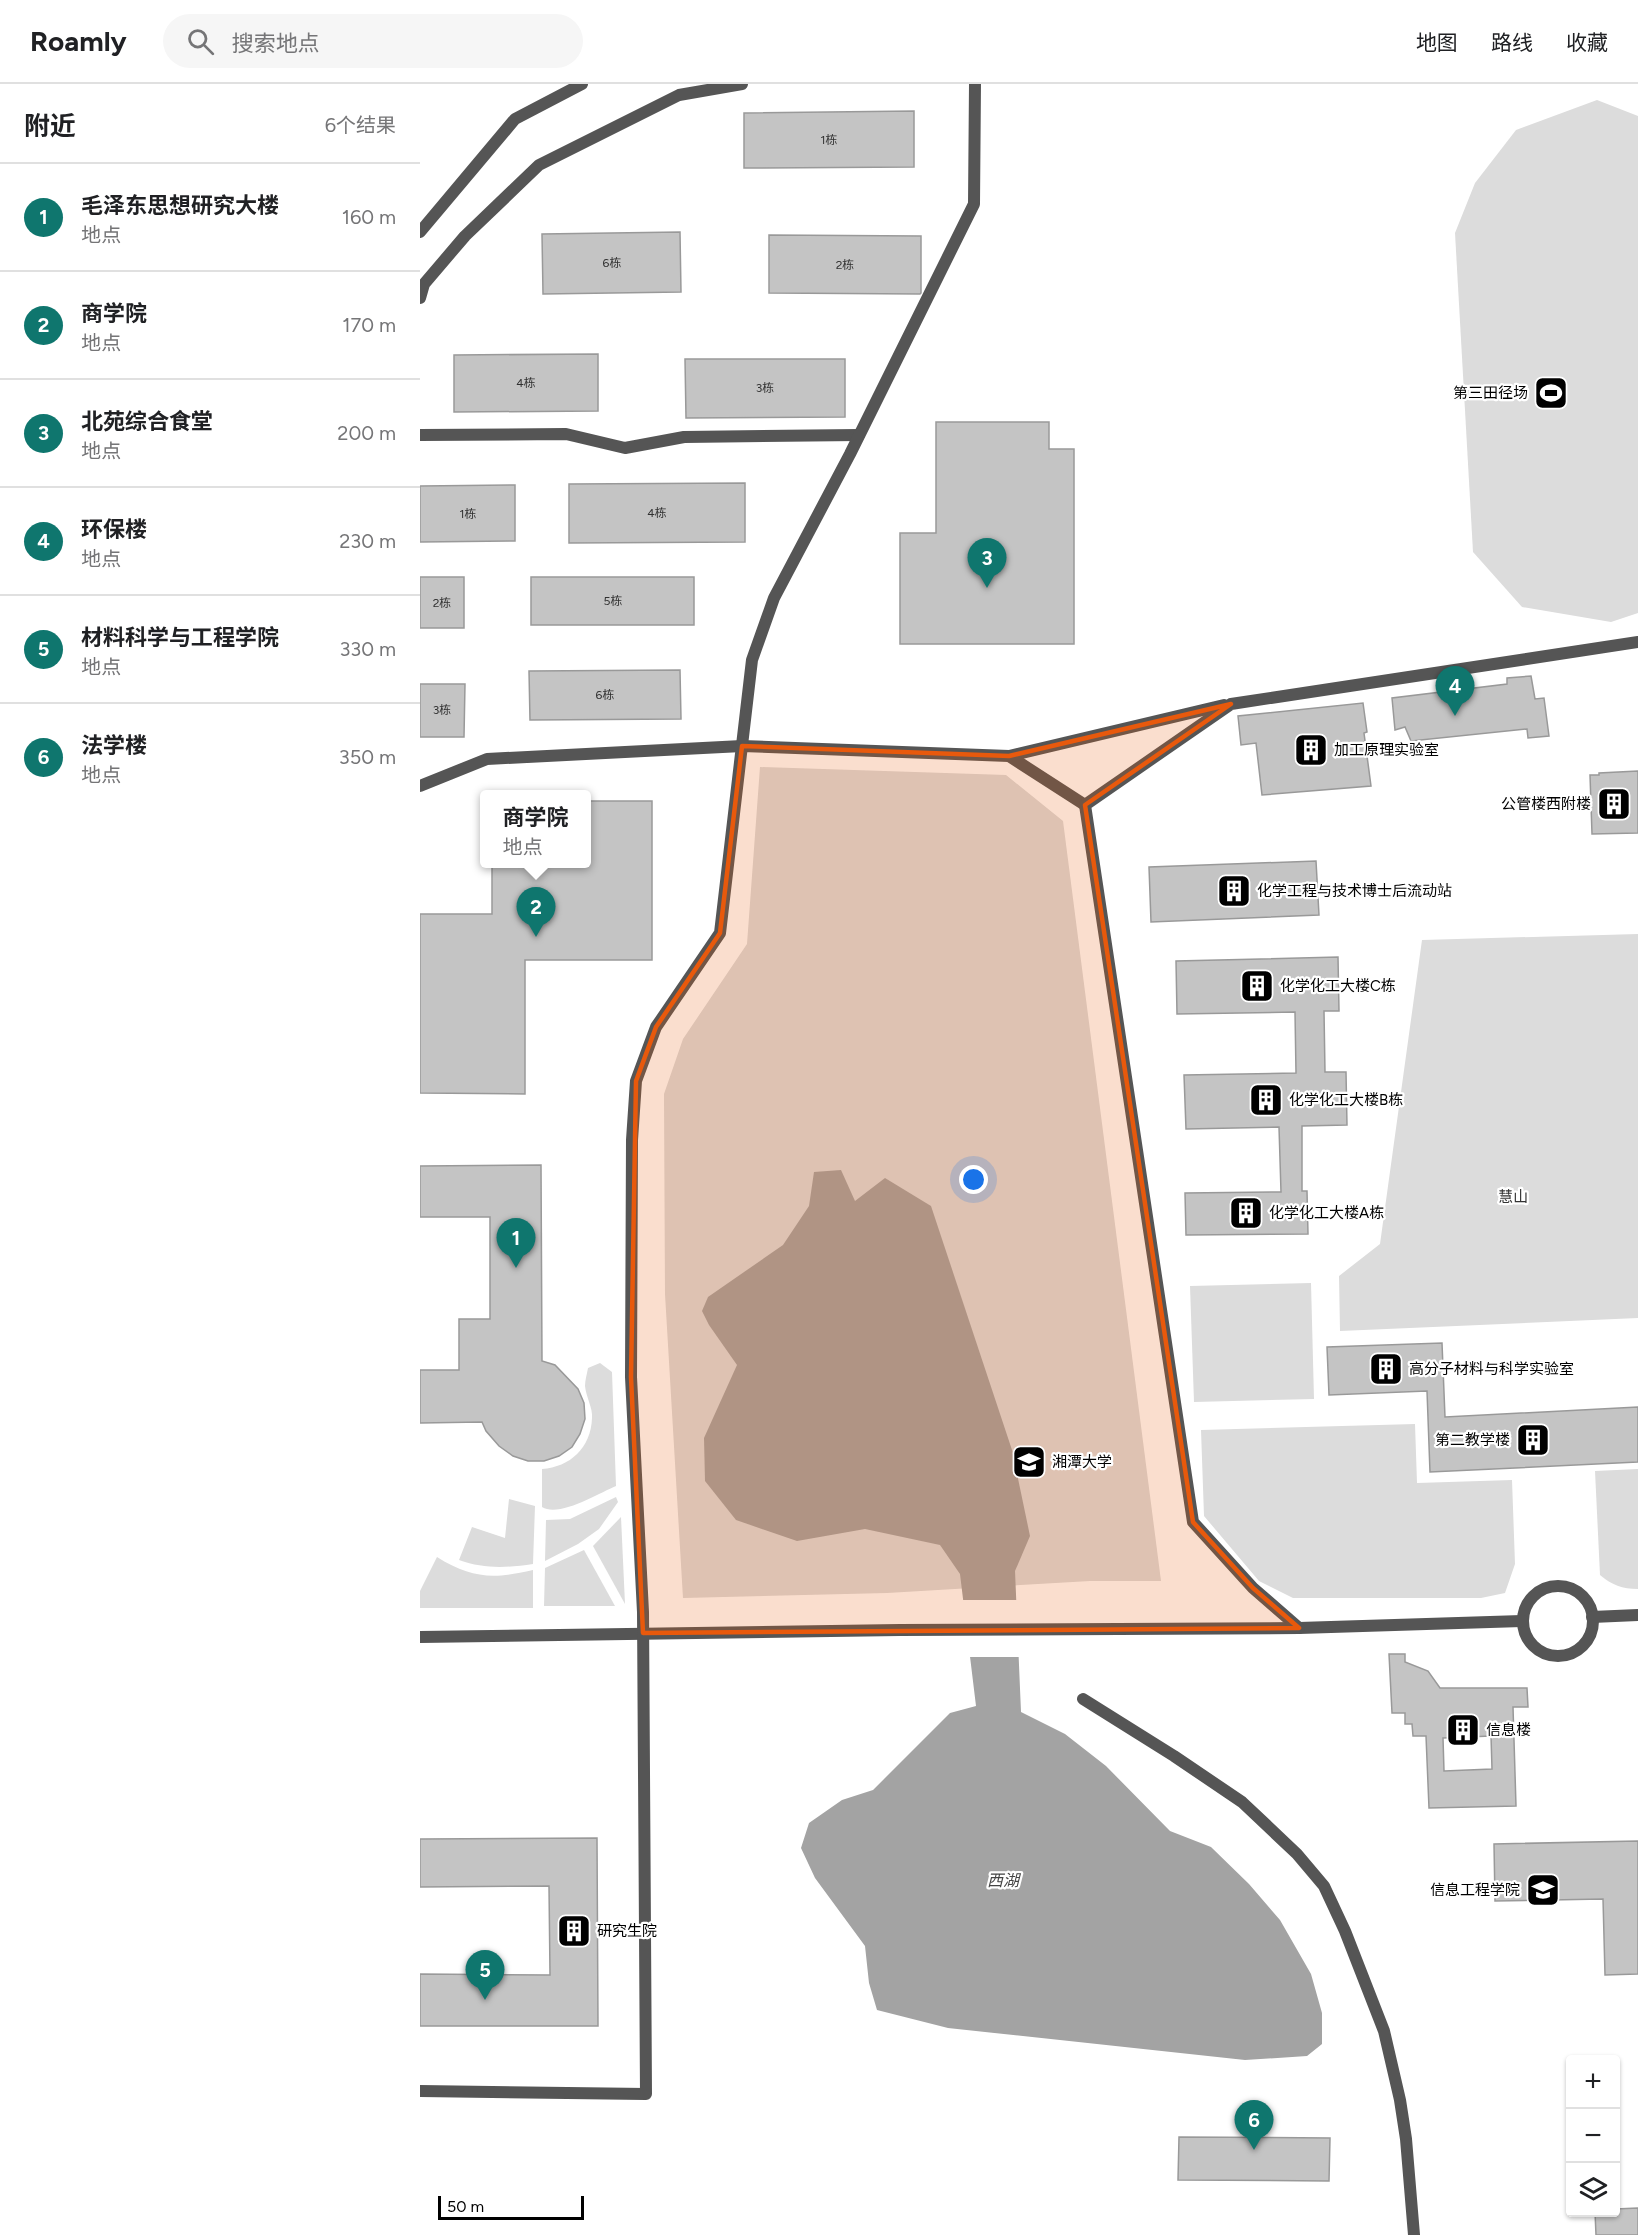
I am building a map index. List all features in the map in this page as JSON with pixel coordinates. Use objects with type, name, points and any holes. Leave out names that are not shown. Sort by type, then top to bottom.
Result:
[{"type":"street","points":[[420,232],[515,119],[582,84]]},
{"type":"street","points":[[420,298],[424,284],[465,236],[539,165],[679,95],[742,84]]},
{"type":"street","points":[[420,2091],[646,2094],[643,1633],[631,1377],[632,1140],[636,1081],[656,1027],[720,933],[752,660],[774,598],[859,435],[974,204],[975,84]]},
{"type":"street","points":[[420,435],[566,434],[626,448],[684,437],[859,435]]},
{"type":"street","points":[[420,786],[487,759],[742,746],[1009,756],[1231,704],[1638,642]]},
{"type":"street","points":[[1085,805],[1231,704]]},
{"type":"street","points":[[1009,756],[1085,805],[1193,1522],[1253,1588],[1299,1628]]},
{"type":"street","points":[[1556,1586],[1575,1591],[1583,1597],[1592,1617],[1592,1628],[1588,1640],[1570,1654],[1558,1657],[1537,1650],[1529,1642],[1522,1621],[1524,1611],[1535,1594],[1556,1586]]},
{"type":"street","points":[[1592,1617],[1638,1615]]},
{"type":"street","points":[[420,1637],[900,1630],[1299,1628],[1522,1621]]},
{"type":"street","points":[[1083,1699],[1242,1802],[1297,1854],[1324,1886],[1345,1931],[1384,2031],[1400,2100],[1406,2139],[1414,2235]]},
{"type":"highlighted area","points":[[1231,704],[1085,805],[1193,1522],[1253,1588],[1299,1628],[643,1633],[631,1377],[636,1081],[656,1027],[720,933],[742,746],[1009,756]]},
{"type":"green space","name":"第三田径场","points":[[1597,100],[1638,116],[1638,613],[1611,622],[1522,607],[1473,552],[1455,233],[1475,183],[1516,130]]},
{"type":"green space","points":[[760,767],[1006,775],[1063,821],[1161,1581],[1090,1581],[887,1593],[683,1598],[665,1294],[664,1094],[683,1039],[747,944]]},
{"type":"green space","name":"慧山","points":[[1638,934],[1638,1318],[1340,1331],[1339,1276],[1380,1244],[1422,940]]},
{"type":"green space","points":[[1311,1283],[1314,1399],[1194,1402],[1190,1286]]},
{"type":"green space","points":[[600,1363],[612,1372],[616,1486],[568,1507],[549,1510],[542,1507],[542,1469],[570,1460],[583,1447],[588,1438],[592,1414],[585,1386],[586,1379],[588,1368]]},
{"type":"green space","points":[[1415,1424],[1417,1483],[1512,1480],[1515,1564],[1505,1593],[1481,1598],[1293,1598],[1259,1581],[1204,1516],[1201,1430]]},
{"type":"green space","points":[[1638,1469],[1638,1589],[1618,1586],[1600,1575],[1595,1471]]},
{"type":"green space","points":[[616,1497],[618,1502],[599,1529],[578,1544],[545,1561],[546,1520],[570,1519]]},
{"type":"green space","points":[[509,1499],[535,1506],[533,1564],[495,1567],[459,1560],[472,1527],[505,1538]]},
{"type":"green space","points":[[621,1517],[625,1604],[593,1546]]},
{"type":"green space","points":[[584,1550],[615,1606],[544,1606],[545,1568]]},
{"type":"green space","points":[[437,1557],[461,1570],[483,1575],[506,1575],[533,1570],[533,1608],[420,1608],[420,1591]]},
{"type":"water","name":"西湖","points":[[841,1170],[855,1201],[885,1178],[931,1206],[1012,1450],[1030,1536],[1015,1571],[1021,1712],[1065,1734],[1106,1766],[1170,1831],[1211,1847],[1249,1884],[1280,1920],[1311,1974],[1322,2013],[1322,2044],[1307,2056],[1245,2060],[948,2028],[877,2010],[869,1983],[865,1946],[815,1878],[801,1848],[809,1823],[842,1800],[873,1790],[950,1713],[976,1706],[960,1574],[940,1545],[865,1529],[797,1541],[736,1520],[705,1481],[704,1438],[737,1365],[702,1311],[708,1297],[783,1245],[809,1206],[814,1172]]},
{"type":"pier","points":[[960,1600],[1019,1600],[1022,1657],[967,1657]]},
{"type":"building","points":[[914,111],[914,167],[744,168],[744,113]]},
{"type":"building","points":[[680,232],[681,292],[543,294],[542,234]]},
{"type":"building","points":[[769,235],[921,236],[921,293],[769,293]]},
{"type":"building","points":[[598,354],[598,411],[454,412],[454,355]]},
{"type":"building","points":[[685,359],[845,359],[845,417],[686,418]]},
{"type":"building","points":[[936,422],[1049,422],[1049,449],[1074,449],[1074,644],[900,644],[900,533],[936,533]]},
{"type":"building","points":[[745,483],[745,542],[569,543],[569,484]]},
{"type":"building","points":[[515,485],[515,541],[420,542],[420,486]]},
{"type":"building","points":[[420,577],[464,577],[464,628],[420,628]]},
{"type":"building","points":[[531,577],[694,577],[694,625],[531,625]]},
{"type":"building","points":[[680,670],[681,719],[530,720],[529,671]]},
{"type":"building","points":[[1531,676],[1535,699],[1544,698],[1549,736],[1528,738],[1527,729],[1411,741],[1405,727],[1395,730],[1392,698],[1507,684],[1507,678]]},
{"type":"building","points":[[420,684],[465,684],[464,737],[420,737]]},
{"type":"building","name":"加工原理实验室","points":[[1363,703],[1367,732],[1364,733],[1371,786],[1262,795],[1256,743],[1241,745],[1238,716]]},
{"type":"building","name":"公管楼西附楼","points":[[1638,771],[1638,833],[1592,834],[1590,775]]},
{"type":"building","points":[[591,801],[652,801],[652,960],[525,960],[525,1094],[420,1093],[420,914],[492,914],[492,868],[591,868]]},
{"type":"building","name":"化学工程与技术博士后流动站","points":[[1316,861],[1319,915],[1151,922],[1149,867]]},
{"type":"building","points":[[1338,957],[1339,1011],[1324,1011],[1325,1072],[1346,1072],[1347,1125],[1302,1126],[1302,1191],[1307,1191],[1308,1234],[1186,1235],[1185,1193],[1281,1192],[1279,1127],[1186,1129],[1184,1075],[1296,1073],[1295,1012],[1177,1014],[1176,961]]},
{"type":"building","points":[[541,1165],[542,1361],[555,1365],[578,1389],[584,1403],[585,1419],[572,1447],[559,1456],[544,1461],[528,1461],[513,1456],[499,1446],[486,1431],[482,1422],[420,1423],[420,1370],[459,1370],[459,1319],[490,1319],[490,1217],[420,1217],[420,1166]]},
{"type":"building","name":"第二教学楼","points":[[1442,1343],[1445,1417],[1638,1407],[1638,1462],[1430,1472],[1427,1391],[1329,1395],[1327,1347]]},
{"type":"building","name":"信息楼","points":[[1389,1654],[1405,1654],[1405,1662],[1428,1671],[1440,1688],[1527,1688],[1528,1707],[1513,1707],[1516,1806],[1429,1808],[1426,1736],[1413,1736],[1412,1724],[1405,1724],[1405,1713],[1392,1713]],"holes":[[[1491,1736],[1492,1769],[1444,1771],[1443,1738]]]},
{"type":"building","name":"研究生院","points":[[597,1838],[598,2026],[420,2026],[420,1974],[550,1975],[549,1886],[420,1887],[420,1839]]},
{"type":"building","points":[[1638,1841],[1638,1974],[1605,1975],[1603,1899],[1495,1901],[1494,1844]]},
{"type":"building","points":[[1179,2137],[1330,2138],[1329,2181],[1178,2180]]},
{"type":"building","points":[[1638,2208],[1638,2235],[1596,2235],[1595,2217],[1620,2217],[1620,2209]]},
{"type":"place","name":"第三田径场","points":[[1551,393]]},
{"type":"place","name":"北苑综合食堂","points":[[987,588]]},
{"type":"place","name":"环保楼","points":[[1455,716]]},
{"type":"place","name":"加工原理实验室","points":[[1311,750]]},
{"type":"place","name":"公管楼西附楼","points":[[1614,804]]},
{"type":"place","name":"化学工程与技术博士后流动站","points":[[1234,891]]},
{"type":"place","name":"商学院","points":[[536,937]]},
{"type":"place","name":"化学化工大楼C栋","points":[[1257,986]]},
{"type":"place","name":"化学化工大楼B栋","points":[[1266,1100]]},
{"type":"place","name":"化学化工大楼A栋","points":[[1246,1213]]},
{"type":"place","name":"毛泽东思想研究大楼","points":[[516,1268]]},
{"type":"place","name":"高分子材料与科学实验室","points":[[1386,1369]]},
{"type":"place","name":"第二教学楼","points":[[1533,1440]]},
{"type":"place","name":"湘潭大学","points":[[1029,1462]]},
{"type":"place","name":"信息楼","points":[[1463,1730]]},
{"type":"place","name":"信息工程学院","points":[[1543,1890]]},
{"type":"place","name":"研究生院","points":[[574,1931]]},
{"type":"place","name":"材料科学与工程学院","points":[[485,2000]]},
{"type":"place","name":"法学楼","points":[[1254,2150]]}]
